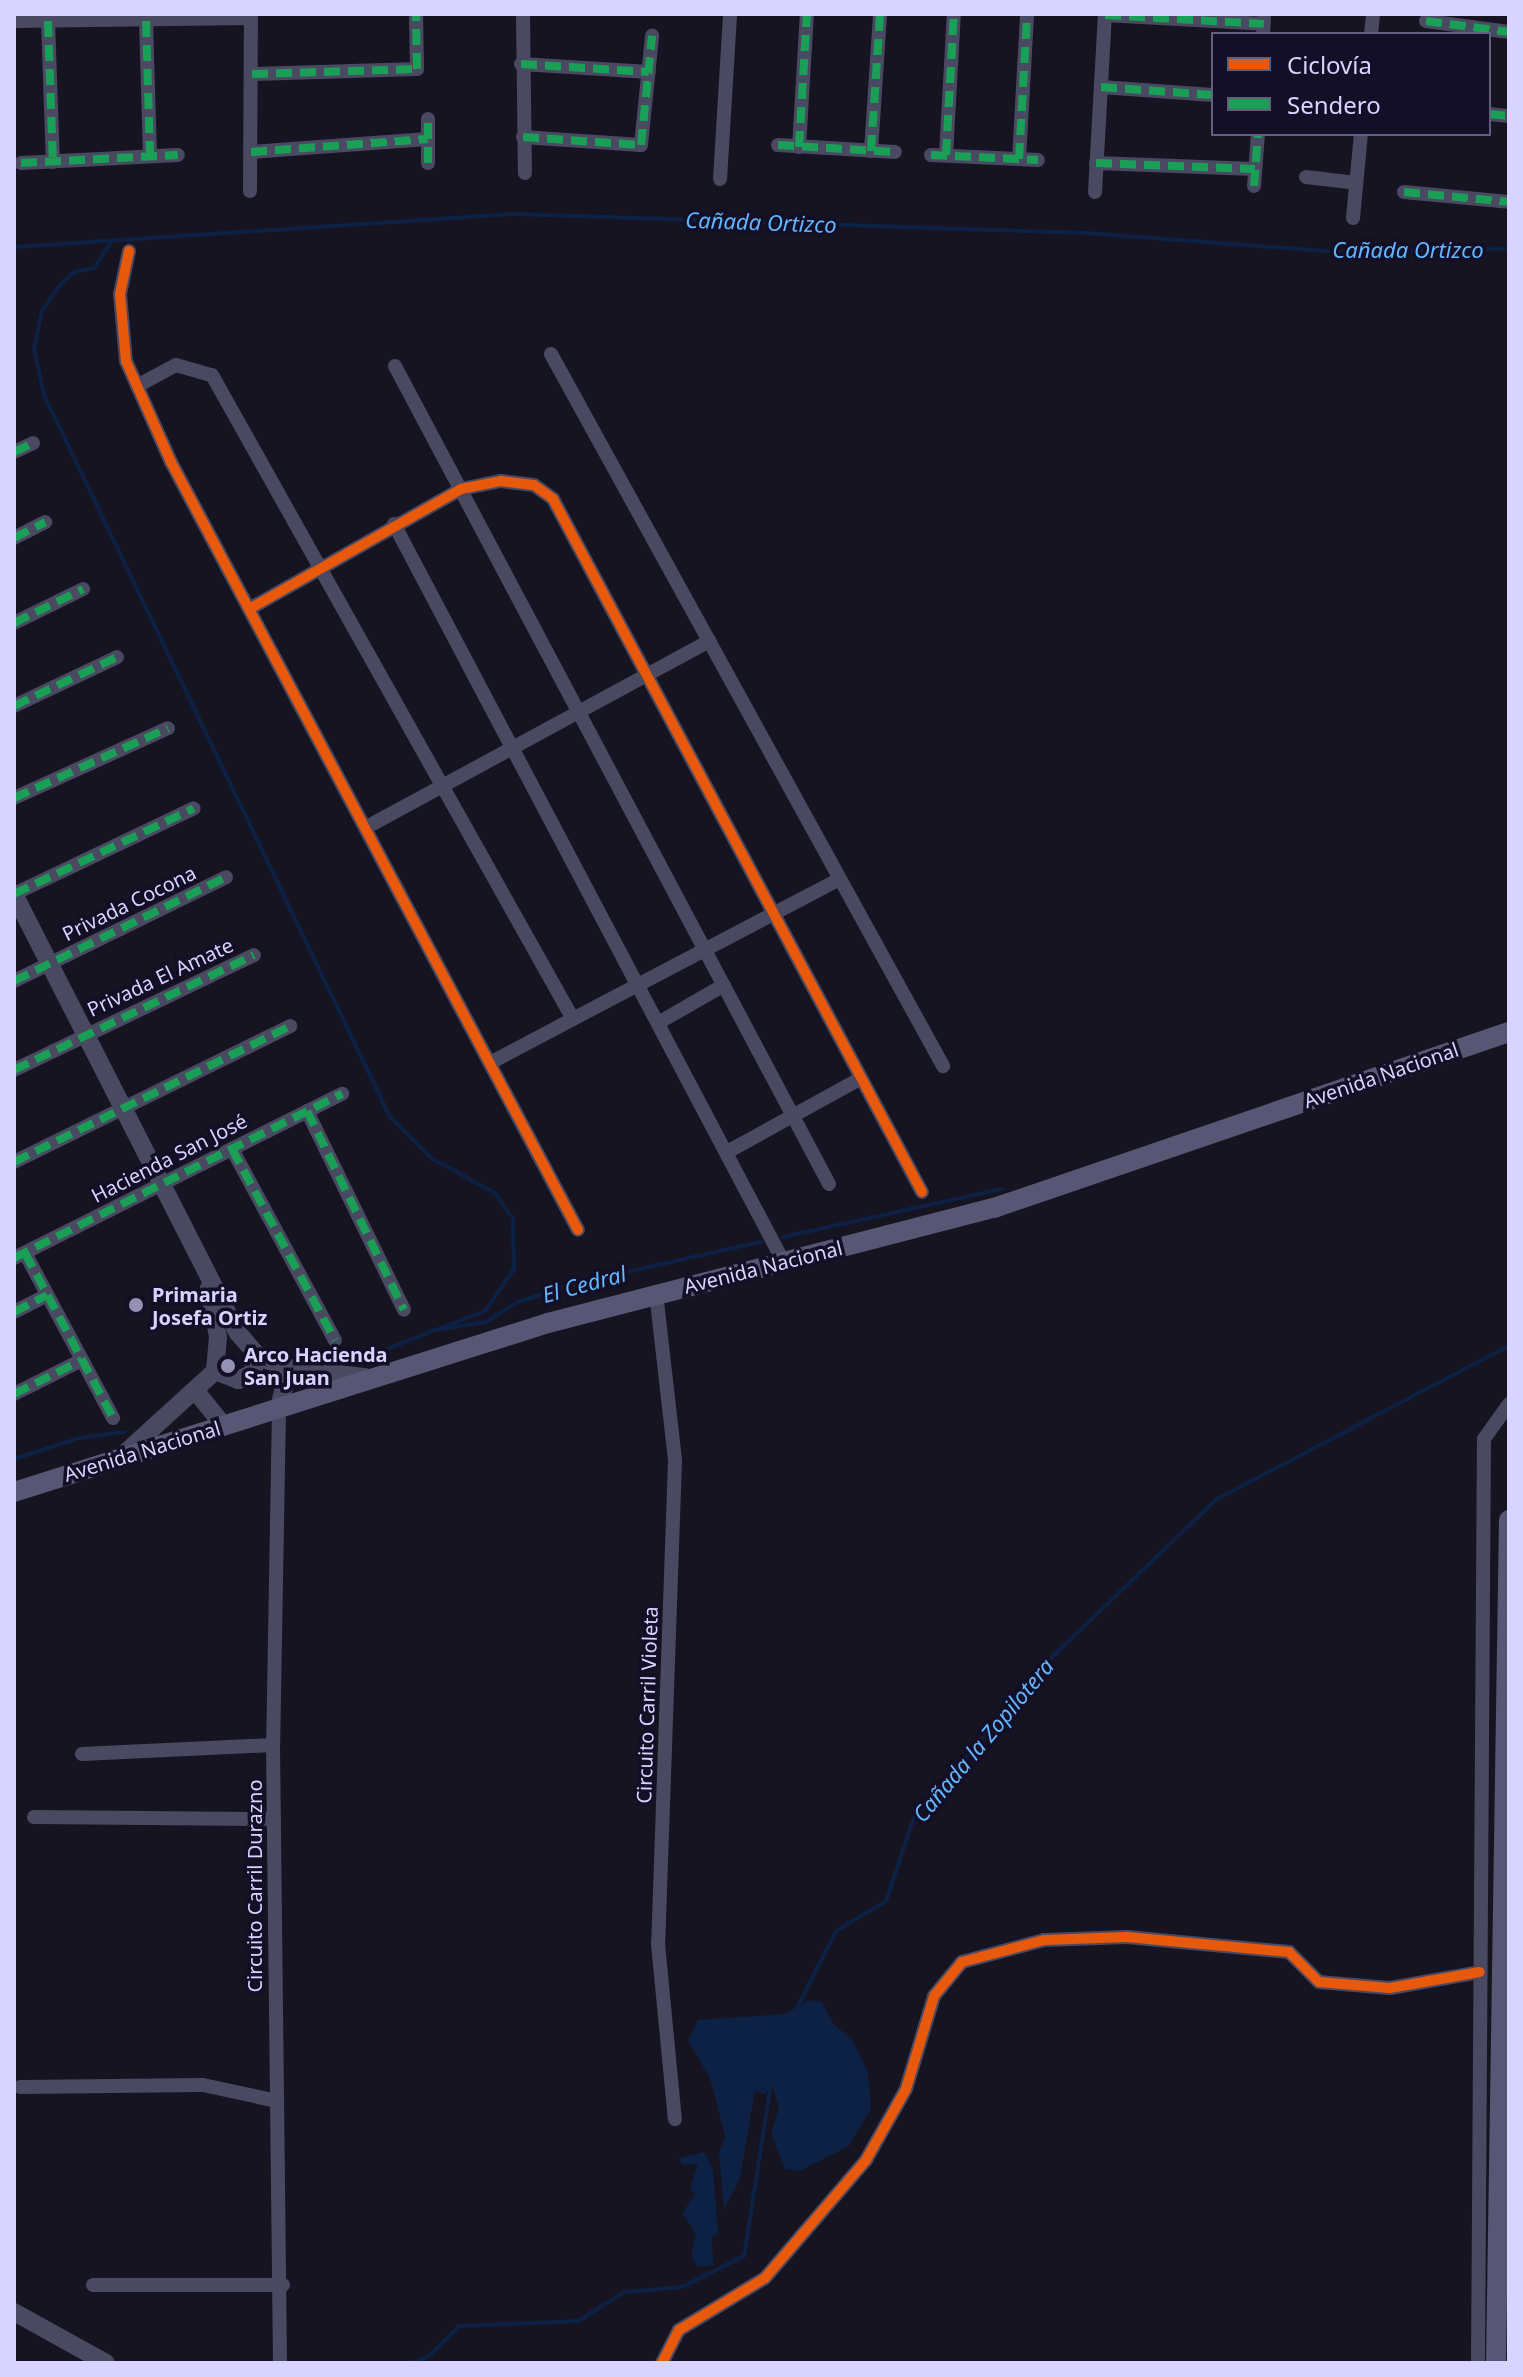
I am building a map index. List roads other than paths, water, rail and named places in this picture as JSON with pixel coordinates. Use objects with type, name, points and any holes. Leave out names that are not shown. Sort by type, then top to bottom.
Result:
[{"type":"main road","name":"Avenida Nacional","points":[[14,1492],[279,1409],[365,1377],[656,1293],[994,1208],[1509,1032]]},
{"type":"main road","points":[[1496,2363],[1509,1520]]},
{"type":"street","points":[[252,74],[417,69],[416,14]]},
{"type":"street","points":[[523,14],[521,64],[525,173]]},
{"type":"street","points":[[720,179],[730,14]]},
{"type":"street","points":[[799,147],[807,14]]},
{"type":"street","points":[[871,151],[880,14]]},
{"type":"street","points":[[954,14],[939,155],[1038,160]]},
{"type":"street","points":[[1019,159],[1027,14]]},
{"type":"street","points":[[1095,192],[1105,14],[1264,24]]},
{"type":"street","points":[[14,21],[146,21],[251,16],[250,191]]},
{"type":"street","points":[[48,21],[53,162]]},
{"type":"street","points":[[146,21],[150,156]]},
{"type":"street","points":[[1426,21],[1509,32]]},
{"type":"street","points":[[523,137],[641,145],[652,36]]},
{"type":"street","points":[[521,64],[649,72]]},
{"type":"street","points":[[1101,87],[1211,95]]},
{"type":"street","points":[[428,119],[428,163]]},
{"type":"street","points":[[1254,186],[1258,136]]},
{"type":"street","points":[[1353,218],[1361,136]]},
{"type":"street","points":[[251,152],[428,139]]},
{"type":"street","points":[[778,145],[895,152]]},
{"type":"street","points":[[21,163],[178,155]]},
{"type":"street","points":[[1096,163],[1255,169]]},
{"type":"street","points":[[1306,177],[1356,183]]},
{"type":"street","points":[[1404,192],[1509,202]]},
{"type":"street","points":[[129,251],[120,294],[126,361],[137,386],[249,609],[578,1230]]},
{"type":"street","points":[[551,354],[943,1066]]},
{"type":"street","points":[[137,386],[176,365],[212,375],[573,1019]]},
{"type":"street","points":[[395,366],[829,1184]]},
{"type":"street","points":[[14,452],[33,443]]},
{"type":"street","points":[[249,609],[394,524],[461,489],[512,482],[534,485],[553,499],[858,1080],[922,1192]]},
{"type":"street","points":[[14,538],[45,522]]},
{"type":"street","points":[[394,524],[783,1261]]},
{"type":"street","points":[[14,623],[83,589]]},
{"type":"street","points":[[365,828],[709,641]]},
{"type":"street","points":[[14,706],[117,657]]},
{"type":"street","points":[[14,798],[168,728]]},
{"type":"street","points":[[194,808],[14,894],[209,1285],[259,1357],[288,1368],[365,1377]]},
{"type":"street","name":"Privada Cocona","points":[[14,981],[226,877]]},
{"type":"street","points":[[490,1063],[840,879]]},
{"type":"street","name":"Privada El Amate","points":[[14,1070],[254,955]]},
{"type":"street","points":[[658,1023],[724,985]]},
{"type":"street","points":[[14,1162],[120,1107],[290,1026]]},
{"type":"street","points":[[727,1152],[858,1080]]},
{"type":"street","name":"Hacienda San José","points":[[19,1256],[158,1183],[342,1094]]},
{"type":"street","points":[[307,1111],[404,1310]]},
{"type":"street","points":[[232,1149],[335,1340]]},
{"type":"street","points":[[19,1256],[47,1295],[113,1418]]},
{"type":"street","points":[[122,1456],[198,1394],[215,1371],[218,1337],[209,1285]]},
{"type":"street","name":"Circuito Carril Violeta","points":[[656,1293],[675,1461],[658,1944],[675,2119]]},
{"type":"street","points":[[14,1312],[47,1295]]},
{"type":"street","points":[[215,1371],[238,1380],[251,1374],[259,1357]]},
{"type":"street","points":[[14,1394],[82,1360]]},
{"type":"street","points":[[279,1409],[288,1368]]},
{"type":"street","points":[[198,1394],[223,1425]]},
{"type":"street","points":[[1478,2363],[1484,1439],[1509,1404]]},
{"type":"street","name":"Circuito Carril Durazno","points":[[279,1409],[273,1745],[277,2101],[283,2285],[280,2363]]},
{"type":"street","points":[[82,1754],[273,1745]]},
{"type":"street","points":[[34,1817],[274,1819]]},
{"type":"street","points":[[662,2363],[679,2330],[765,2278],[866,2160],[906,2089],[934,1996],[962,1962],[986,1950],[1044,1940],[1127,1937],[1289,1952],[1319,1982],[1390,1988],[1480,1972]]},
{"type":"street","points":[[20,2087],[174,2084],[277,2101]]},
{"type":"street","points":[[93,2285],[283,2285]]},
{"type":"street","points":[[14,2312],[106,2363]]},
{"type":"water","points":[[809,2000],[822,2002],[833,2024],[852,2039],[868,2073],[871,2109],[849,2146],[800,2171],[785,2169],[771,2133],[779,2107],[772,2085],[765,2094],[755,2091],[740,2178],[724,2210],[719,2154],[725,2136],[710,2078],[688,2041],[698,2020],[785,2014]]},
{"type":"water","points":[[704,2152],[713,2170],[718,2233],[712,2237],[713,2265],[698,2267],[691,2257],[696,2233],[682,2213],[695,2195],[690,2188],[698,2164],[682,2165],[679,2158]]},
{"type":"waterway","name":"Cañada Ortizco","points":[[14,247],[514,214],[1086,233],[1340,252],[1509,249]]},
{"type":"waterway","points":[[112,241],[94,268],[74,272],[60,285],[42,311],[34,349],[44,395],[390,1117],[431,1158],[495,1193],[513,1219],[514,1269],[485,1311],[376,1353]]},
{"type":"waterway","name":"El Cedral","points":[[783,1237],[1002,1189]]},
{"type":"waterway","name":"El Cedral","points":[[430,1331],[486,1322],[518,1302],[577,1283],[761,1242]]},
{"type":"waterway","name":"Cañada la Zopilotera","points":[[797,2008],[836,1931],[886,1901],[914,1817],[1052,1657],[1217,1499],[1509,1346]]},
{"type":"waterway","points":[[14,1459],[79,1438],[125,1432]]},
{"type":"waterway","name":"Cañada la Zopilotera","points":[[413,2363],[429,2356],[459,2326],[578,2321],[624,2292],[682,2287],[744,2256],[771,2084]]},
{"type":"place","name":"Primaria Josefa Ortiz","points":[[136,1305]]},
{"type":"place","name":"Arco Hacienda San Juan","points":[[228,1366]]}]
